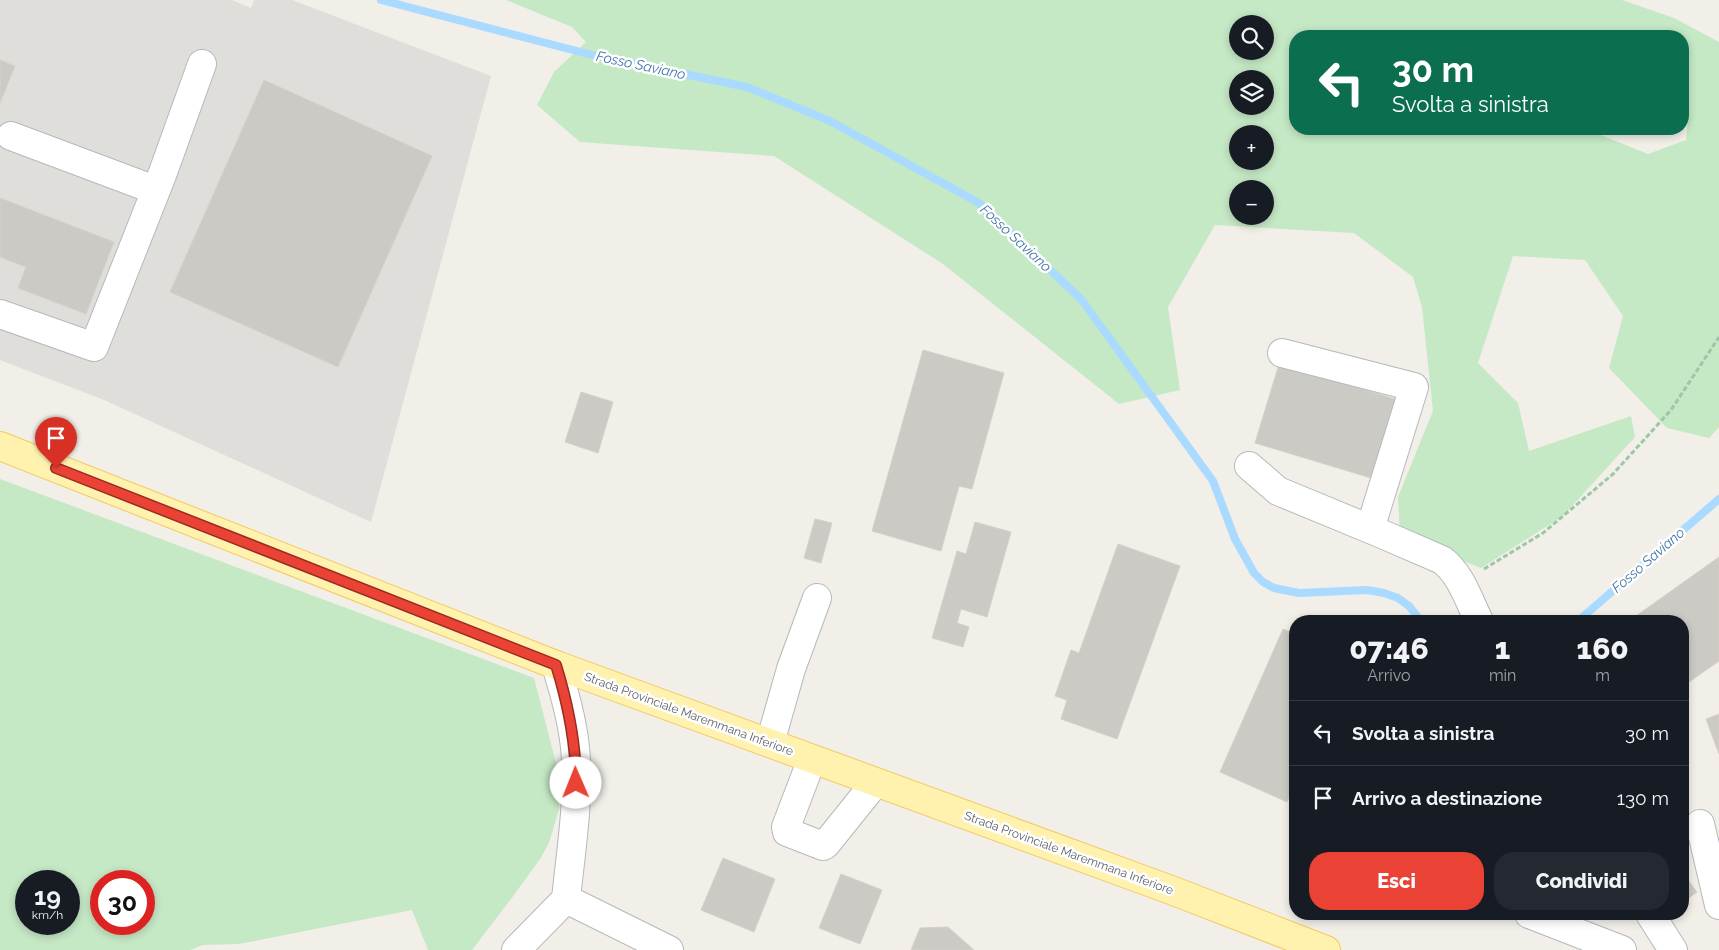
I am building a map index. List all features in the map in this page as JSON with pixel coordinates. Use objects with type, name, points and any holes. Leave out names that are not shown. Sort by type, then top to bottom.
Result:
[{"type":"main road","name":"Strada Provinciale Maremmana Inferiore","points":[[0,446],[556,665],[1171,890],[1326,950]]},
{"type":"street","points":[[0,314],[94,347],[156,190],[202,64]]},
{"type":"street","points":[[11,136],[156,190]]},
{"type":"street","points":[[1282,353],[1414,388],[1370,529]]},
{"type":"street","points":[[1249,466],[1278,491],[1434,556],[1449,566],[1476,615]]},
{"type":"street","points":[[770,743],[791,669],[817,598]]},
{"type":"street","points":[[516,950],[566,899],[574,812],[576,765],[571,719],[556,665]]},
{"type":"street","points":[[812,759],[786,827],[788,832],[823,846],[875,783]]},
{"type":"street","points":[[1700,824],[1719,905]]},
{"type":"street","points":[[566,899],[669,950]]},
{"type":"street","points":[[1544,920],[1622,950]]},
{"type":"street","points":[[1654,920],[1673,950]]},
{"type":"path","points":[[1460,583],[1543,533],[1613,474],[1671,410],[1719,337]]},
{"type":"shaded area","points":[[0,0],[232,0],[251,8],[254,0],[292,0],[491,76],[371,522],[104,400],[0,360]]},
{"type":"green space","points":[[506,0],[1622,0],[1674,18],[1719,42],[1719,427],[1709,438],[1667,428],[1609,368],[1623,316],[1585,260],[1513,256],[1478,363],[1518,403],[1529,451],[1631,416],[1635,437],[1563,516],[1481,568],[1400,536],[1398,497],[1433,411],[1422,307],[1413,277],[1354,233],[1215,225],[1168,307],[1180,390],[1119,404],[943,264],[774,156],[580,142],[537,105],[554,72],[586,42],[572,27]]},
{"type":"green space","points":[[0,479],[534,678],[557,767],[559,809],[549,843],[540,859],[472,950],[428,950],[412,910],[239,944],[203,945],[190,950],[0,950]]},
{"type":"building","points":[[0,60],[15,66],[0,103]]},
{"type":"building","points":[[264,80],[432,156],[338,367],[170,292]]},
{"type":"building","points":[[0,198],[114,242],[86,314],[18,288],[26,267],[0,257]]},
{"type":"building","points":[[923,350],[1004,373],[972,489],[959,486],[941,551],[872,531]]},
{"type":"building","points":[[1279,364],[1395,399],[1371,478],[1255,443]]},
{"type":"building","points":[[581,392],[613,402],[598,453],[565,442]]},
{"type":"building","points":[[815,519],[832,523],[821,563],[804,558]]},
{"type":"building","points":[[975,522],[1011,532],[987,617],[961,609],[957,623],[969,627],[963,647],[932,638],[957,551],[966,554]]},
{"type":"building","points":[[1118,544],[1180,566],[1117,739],[1061,719],[1067,700],[1055,696],[1071,650],[1079,653]]},
{"type":"building","points":[[1719,557],[1719,661],[1689,682],[1689,615],[1637,615]]},
{"type":"building","points":[[1283,629],[1289,632],[1289,797],[1287,802],[1220,772]]},
{"type":"building","points":[[1719,714],[1719,754],[1706,719]]},
{"type":"building","points":[[723,858],[775,879],[754,932],[701,910]]},
{"type":"building","points":[[841,874],[882,890],[860,944],[819,928]]},
{"type":"building","points":[[1689,881],[1697,892],[1689,898]]},
{"type":"building","points":[[948,927],[974,950],[911,950],[920,928]]},
{"type":"waterway","name":"Fosso Saviano","points":[[381,0],[592,55],[747,87],[830,121],[979,203],[1081,299],[1213,481],[1235,539],[1254,573],[1263,582],[1274,588],[1299,593],[1367,590],[1384,593],[1398,598],[1409,606],[1416,615]]},
{"type":"waterway","name":"Fosso Saviano","points":[[1585,615],[1719,499]]},
{"type":"route","points":[[56,468],[556,665],[571,719],[575,748],[576,783]]}]
